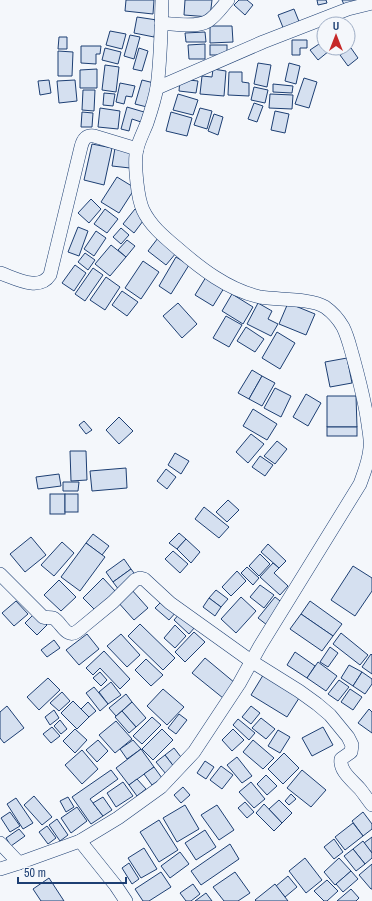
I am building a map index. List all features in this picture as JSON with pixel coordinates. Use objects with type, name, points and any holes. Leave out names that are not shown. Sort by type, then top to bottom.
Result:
[{"type":"street","points":[[0,869],[19,864],[80,841],[118,818],[161,787],[194,752],[239,684],[260,646],[360,484],[369,455],[370,447],[367,419],[352,353],[345,331],[330,311],[320,304],[312,302],[260,297],[238,290],[190,259],[152,224],[142,209],[138,193],[136,164],[137,149],[157,88],[162,0]]},
{"type":"street","points":[[161,23],[203,23],[215,15],[228,0]]},
{"type":"street","points":[[157,88],[277,37],[348,9],[372,3]]},
{"type":"street","points":[[0,272],[33,284],[47,280],[50,275],[84,138],[94,136],[137,149]]},
{"type":"street","points":[[0,574],[43,617],[54,619],[67,632],[73,634],[113,602],[135,580],[140,578],[144,579],[170,603],[251,661],[299,691],[330,715],[348,737],[352,745],[351,752],[341,760],[340,764],[372,805]]},
{"type":"street","points":[[80,841],[126,901]]},
{"type":"street","points":[[0,844],[19,864]]},
{"type":"building","points":[[126,0],[154,0],[153,14],[125,11]]},
{"type":"building","points":[[185,0],[212,0],[210,17],[184,15]]},
{"type":"building","points":[[239,0],[247,0],[253,5],[245,15],[234,5]]},
{"type":"building","points":[[317,0],[326,0],[327,3],[318,5]]},
{"type":"building","points":[[342,0],[364,0],[345,7]]},
{"type":"building","points":[[294,9],[300,24],[284,30],[278,15]]},
{"type":"building","points":[[137,17],[157,20],[154,37],[134,33]]},
{"type":"building","points":[[210,26],[232,26],[233,42],[210,43]]},
{"type":"building","points":[[110,31],[126,34],[122,49],[106,45]]},
{"type":"building","points":[[205,32],[206,42],[186,42],[185,33]]},
{"type":"building","points":[[130,35],[140,37],[134,59],[124,56]]},
{"type":"building","points":[[59,37],[67,37],[67,49],[58,49]]},
{"type":"building","points":[[292,40],[307,40],[307,48],[300,48],[300,55],[292,55]]},
{"type":"building","points":[[205,44],[205,59],[189,59],[188,45]]},
{"type":"building","points":[[210,45],[227,45],[227,55],[210,55]]},
{"type":"building","points":[[81,46],[101,46],[100,54],[96,54],[96,64],[81,63]]},
{"type":"building","points":[[316,46],[316,56],[323,56],[318,60],[310,50]]},
{"type":"building","points":[[105,48],[121,52],[118,64],[102,60]]},
{"type":"building","points":[[139,48],[148,51],[142,71],[133,69]]},
{"type":"building","points":[[58,51],[73,52],[72,76],[58,76]]},
{"type":"building","points":[[356,55],[358,58],[348,66],[341,56]]},
{"type":"building","points":[[258,63],[271,65],[267,87],[254,84]]},
{"type":"building","points":[[289,63],[300,66],[296,84],[285,81]]},
{"type":"building","points":[[105,65],[119,67],[116,92],[102,90]]},
{"type":"building","points":[[97,69],[97,88],[80,88],[80,70]]},
{"type":"building","points":[[213,69],[226,71],[224,96],[200,94],[202,76],[212,77]]},
{"type":"building","points":[[229,72],[242,72],[242,82],[249,83],[249,96],[228,95]]},
{"type":"building","points":[[304,78],[317,82],[309,108],[295,104]]},
{"type":"building","points":[[180,79],[198,81],[196,93],[179,91]]},
{"type":"building","points":[[49,80],[51,93],[40,95],[38,81]]},
{"type":"building","points":[[75,80],[77,101],[59,103],[57,81]]},
{"type":"building","points":[[142,80],[154,83],[147,107],[135,104]]},
{"type":"building","points":[[120,83],[135,86],[132,97],[126,96],[124,104],[116,102]]},
{"type":"building","points":[[273,84],[293,86],[292,93],[273,92]]},
{"type":"building","points":[[254,87],[268,90],[265,103],[251,100]]},
{"type":"building","points":[[83,90],[95,90],[94,111],[82,110]]},
{"type":"building","points":[[104,93],[115,94],[113,106],[103,105]]},
{"type":"building","points":[[178,94],[198,100],[193,115],[173,110]]},
{"type":"building","points":[[270,94],[293,95],[292,109],[269,108]]},
{"type":"building","points":[[254,103],[263,106],[257,122],[248,119]]},
{"type":"building","points":[[127,107],[144,112],[141,122],[132,119],[129,131],[121,129]]},
{"type":"building","points":[[100,108],[120,111],[118,129],[98,127]]},
{"type":"building","points":[[200,108],[212,111],[207,129],[194,125]]},
{"type":"building","points":[[275,111],[289,114],[285,133],[271,130]]},
{"type":"building","points":[[82,112],[93,113],[92,127],[81,127]]},
{"type":"building","points":[[171,112],[192,118],[187,136],[166,131]]},
{"type":"building","points":[[214,114],[223,117],[218,135],[208,131]]},
{"type":"building","points":[[92,144],[112,148],[104,185],[84,180]]},
{"type":"building","points":[[115,148],[132,151],[130,168],[112,166]]},
{"type":"building","points":[[117,177],[135,188],[119,213],[101,202]]},
{"type":"building","points":[[91,199],[101,209],[89,223],[78,213]]},
{"type":"building","points":[[105,209],[118,219],[107,233],[94,224]]},
{"type":"building","points":[[135,209],[146,217],[134,233],[123,224]]},
{"type":"building","points":[[78,227],[88,231],[79,256],[68,252]]},
{"type":"building","points":[[121,228],[129,235],[121,244],[113,237]]},
{"type":"building","points":[[96,231],[106,238],[94,256],[84,249]]},
{"type":"building","points":[[158,238],[176,253],[166,265],[148,251]]},
{"type":"building","points":[[127,240],[135,246],[126,257],[118,250]]},
{"type":"building","points":[[111,245],[126,257],[110,276],[95,264]]},
{"type":"building","points":[[85,253],[95,260],[88,270],[78,262]]},
{"type":"building","points":[[176,257],[189,265],[171,294],[159,286]]},
{"type":"building","points":[[143,261],[159,272],[141,299],[125,288]]},
{"type":"building","points":[[75,265],[86,273],[74,291],[62,283]]},
{"type":"building","points":[[93,268],[103,275],[85,301],[75,294]]},
{"type":"building","points":[[106,277],[120,287],[105,310],[90,300]]},
{"type":"building","points":[[206,277],[224,288],[213,306],[195,295]]},
{"type":"building","points":[[122,291],[138,302],[127,316],[112,305]]},
{"type":"building","points":[[232,294],[253,307],[243,324],[222,311]]},
{"type":"building","points":[[178,303],[197,324],[182,338],[163,316]]},
{"type":"building","points":[[258,303],[272,311],[268,319],[278,324],[271,336],[247,324]]},
{"type":"building","points":[[288,303],[315,314],[306,335],[279,324]]},
{"type":"building","points":[[226,316],[242,325],[229,347],[213,338]]},
{"type":"building","points":[[246,327],[264,339],[255,352],[237,341]]},
{"type":"building","points":[[277,332],[295,343],[280,369],[262,358]]},
{"type":"building","points":[[347,358],[352,383],[330,387],[325,362]]},
{"type":"building","points":[[252,370],[262,376],[249,399],[238,393]]},
{"type":"building","points":[[262,376],[275,383],[262,406],[249,399]]},
{"type":"building","points":[[275,388],[291,396],[281,417],[264,408]]},
{"type":"building","points":[[306,394],[321,403],[308,426],[293,417]]},
{"type":"building","points":[[327,396],[356,396],[357,427],[327,427]]},
{"type":"building","points":[[253,409],[277,424],[267,440],[243,426]]},
{"type":"building","points":[[119,417],[133,431],[119,444],[106,430]]},
{"type":"building","points":[[84,421],[92,430],[86,434],[79,425]]},
{"type":"building","points":[[327,427],[357,427],[357,436],[327,436]]},
{"type":"building","points":[[251,434],[264,444],[248,463],[236,452]]},
{"type":"building","points":[[277,441],[287,449],[275,464],[264,456]]},
{"type":"building","points":[[70,451],[86,451],[87,480],[71,481]]},
{"type":"building","points":[[175,453],[189,461],[181,474],[168,465]]},
{"type":"building","points":[[260,456],[273,465],[265,476],[252,467]]},
{"type":"building","points":[[126,468],[127,488],[92,491],[90,471]]},
{"type":"building","points":[[166,469],[176,477],[167,489],[157,481]]},
{"type":"building","points":[[59,474],[61,486],[38,489],[36,477]]},
{"type":"building","points":[[63,482],[79,482],[78,491],[63,491]]},
{"type":"building","points":[[50,494],[65,494],[65,514],[50,514]]},
{"type":"building","points":[[65,494],[78,494],[78,512],[65,512]]},
{"type":"building","points":[[228,500],[239,510],[227,522],[216,512]]},
{"type":"building","points":[[204,507],[229,527],[219,538],[195,519]]},
{"type":"building","points":[[179,533],[186,539],[177,549],[169,543]]},
{"type":"building","points":[[93,534],[109,546],[102,555],[86,543]]},
{"type":"building","points":[[31,537],[46,555],[25,572],[10,554]]},
{"type":"building","points":[[186,539],[200,552],[191,563],[177,549]]},
{"type":"building","points":[[62,542],[74,553],[54,576],[41,565]]},
{"type":"building","points":[[86,543],[105,557],[80,591],[61,577]]},
{"type":"building","points":[[268,544],[286,561],[279,568],[261,552]]},
{"type":"building","points":[[173,551],[188,564],[180,573],[165,559]]},
{"type":"building","points":[[260,554],[270,564],[259,576],[249,566]]},
{"type":"building","points":[[124,559],[131,569],[113,582],[106,572]]},
{"type":"building","points":[[273,563],[279,568],[274,573],[288,586],[280,595],[260,577]]},
{"type":"building","points":[[353,566],[372,578],[372,591],[355,616],[331,600]]},
{"type":"building","points":[[247,567],[259,578],[253,585],[241,573]]},
{"type":"building","points":[[131,569],[137,577],[119,590],[113,582]]},
{"type":"building","points":[[237,571],[246,581],[231,596],[222,587]]},
{"type":"building","points":[[103,578],[116,592],[96,611],[83,598]]},
{"type":"building","points":[[59,580],[76,597],[61,611],[44,595]]},
{"type":"building","points":[[260,585],[274,595],[264,608],[250,597]]},
{"type":"building","points":[[131,589],[148,608],[134,620],[117,601]]},
{"type":"building","points":[[216,590],[228,599],[221,607],[209,598]]},
{"type":"building","points":[[241,597],[256,611],[236,633],[221,619]]},
{"type":"building","points":[[275,597],[284,604],[267,625],[258,618]]},
{"type":"building","points":[[209,598],[221,607],[215,616],[203,607]]},
{"type":"building","points":[[163,600],[177,611],[169,620],[155,608]]},
{"type":"building","points":[[16,601],[28,614],[14,626],[2,613]]},
{"type":"building","points":[[310,601],[342,624],[333,636],[301,614]]},
{"type":"building","points":[[35,613],[47,625],[37,635],[25,623]]},
{"type":"building","points":[[180,613],[195,627],[189,634],[174,620]]},
{"type":"building","points":[[301,614],[333,636],[322,651],[290,629]]},
{"type":"building","points":[[140,624],[175,658],[163,670],[128,636]]},
{"type":"building","points":[[175,625],[186,636],[175,648],[164,638]]},
{"type":"building","points":[[194,632],[205,642],[185,662],[175,652]]},
{"type":"building","points":[[341,633],[368,655],[360,665],[333,644]]},
{"type":"building","points":[[87,634],[99,649],[79,665],[66,650]]},
{"type":"building","points":[[121,634],[140,655],[127,667],[107,646]]},
{"type":"building","points":[[54,640],[60,648],[47,657],[41,650]]},
{"type":"building","points":[[330,647],[338,653],[328,667],[320,662]]},
{"type":"building","points":[[104,651],[130,679],[120,689],[100,668],[93,675],[86,668]]},
{"type":"building","points":[[295,652],[315,666],[307,678],[287,665]]},
{"type":"building","points":[[371,654],[372,655],[372,674],[362,667]]},
{"type":"building","points":[[205,658],[235,683],[223,698],[192,673]]},
{"type":"building","points":[[146,659],[163,675],[151,686],[135,670]]},
{"type":"building","points":[[318,662],[337,676],[326,691],[307,678]]},
{"type":"building","points":[[349,665],[362,672],[353,686],[341,678]]},
{"type":"building","points":[[100,672],[107,680],[101,686],[93,678]]},
{"type":"building","points":[[265,672],[301,695],[287,717],[251,695]]},
{"type":"building","points":[[362,672],[372,679],[372,684],[365,694],[353,686]]},
{"type":"building","points":[[48,678],[60,690],[39,710],[27,697]]},
{"type":"building","points":[[339,680],[349,687],[338,701],[328,694]]},
{"type":"building","points":[[111,682],[121,695],[108,704],[99,692]]},
{"type":"building","points":[[94,687],[108,704],[100,711],[86,693]]},
{"type":"building","points":[[163,689],[184,707],[167,725],[147,706]]},
{"type":"building","points":[[350,689],[362,697],[353,710],[341,702]]},
{"type":"building","points":[[62,692],[70,701],[59,711],[50,703]]},
{"type":"building","points":[[126,694],[132,702],[116,716],[109,708]]},
{"type":"building","points":[[73,701],[89,717],[77,729],[61,713]]},
{"type":"building","points":[[88,702],[96,711],[89,717],[81,709]]},
{"type":"building","points":[[132,702],[146,718],[136,727],[122,711]]},
{"type":"building","points":[[7,706],[24,728],[4,743],[0,738],[0,712]]},
{"type":"building","points":[[251,706],[260,713],[251,724],[242,717]]},
{"type":"building","points":[[369,709],[372,712],[372,733],[358,723]]},
{"type":"building","points":[[54,710],[59,718],[50,725],[45,717]]},
{"type":"building","points":[[122,711],[136,727],[129,733],[115,717]]},
{"type":"building","points":[[179,714],[187,720],[176,734],[168,728]]},
{"type":"building","points":[[152,717],[161,725],[142,744],[133,736]]},
{"type":"building","points":[[261,718],[275,729],[266,739],[252,728]]},
{"type":"building","points":[[238,719],[255,733],[249,740],[233,725]]},
{"type":"building","points":[[60,720],[67,729],[61,734],[54,726]]},
{"type":"building","points":[[116,721],[132,739],[115,753],[99,735]]},
{"type":"building","points":[[52,727],[60,736],[51,743],[43,734]]},
{"type":"building","points":[[323,727],[333,745],[312,756],[302,738]]},
{"type":"building","points":[[75,729],[87,740],[75,753],[63,741]]},
{"type":"building","points":[[162,729],[173,740],[153,760],[142,749]]},
{"type":"building","points":[[233,729],[244,740],[232,751],[222,740]]},
{"type":"building","points":[[278,730],[290,737],[280,753],[268,746]]},
{"type":"building","points":[[98,740],[108,751],[97,762],[86,750]]},
{"type":"building","points":[[133,740],[141,749],[127,759],[120,749]]},
{"type":"building","points":[[253,740],[274,758],[263,769],[243,752]]},
{"type":"building","points":[[174,748],[184,761],[175,768],[165,755]]},
{"type":"building","points":[[141,749],[154,767],[129,785],[116,768]]},
{"type":"building","points":[[82,750],[98,769],[82,784],[65,765]]},
{"type":"building","points":[[284,753],[299,768],[283,784],[268,769]]},
{"type":"building","points":[[165,755],[175,768],[166,774],[156,762]]},
{"type":"building","points":[[237,757],[252,776],[242,783],[227,765]]},
{"type":"building","points":[[205,761],[214,767],[206,779],[197,773]]},
{"type":"building","points":[[221,766],[233,775],[222,789],[210,780]]},
{"type":"building","points":[[154,767],[162,778],[152,785],[144,774]]},
{"type":"building","points":[[111,770],[118,779],[90,799],[103,816],[91,824],[72,797]]},
{"type":"building","points":[[302,770],[326,790],[311,807],[287,788]]},
{"type":"building","points":[[266,775],[277,786],[267,795],[257,784]]},
{"type":"building","points":[[137,779],[146,789],[137,796],[129,785]]},
{"type":"building","points":[[123,782],[133,796],[116,807],[107,793]]},
{"type":"building","points":[[251,782],[265,799],[254,808],[239,792]]},
{"type":"building","points":[[183,787],[190,795],[181,803],[174,795]]},
{"type":"building","points":[[291,794],[296,799],[289,805],[285,801]]},
{"type":"building","points":[[34,796],[52,817],[42,825],[24,805]]},
{"type":"building","points":[[68,797],[74,807],[66,812],[60,801]]},
{"type":"building","points":[[103,797],[112,810],[103,816],[93,803]]},
{"type":"building","points":[[16,798],[33,823],[23,829],[7,804]]},
{"type":"building","points":[[279,800],[292,813],[282,823],[269,809]]},
{"type":"building","points":[[245,802],[254,812],[247,818],[238,808]]},
{"type":"building","points":[[264,804],[282,823],[274,831],[256,813]]},
{"type":"building","points":[[185,805],[199,829],[177,842],[163,818]]},
{"type":"building","points":[[217,805],[234,830],[219,840],[201,815]]},
{"type":"building","points":[[77,807],[87,821],[71,833],[61,818]]},
{"type":"building","points":[[10,812],[20,826],[10,832],[1,818]]},
{"type":"building","points":[[363,812],[372,824],[372,829],[363,836],[352,821]]},
{"type":"building","points":[[57,819],[68,835],[60,841],[49,825]]},
{"type":"building","points":[[159,820],[178,850],[159,862],[140,832]]},
{"type":"building","points":[[353,823],[363,836],[345,850],[335,837]]},
{"type":"building","points":[[47,826],[56,838],[48,844],[39,832]]},
{"type":"building","points":[[19,829],[25,836],[11,846],[6,838]]},
{"type":"building","points":[[205,830],[216,847],[196,860],[185,843]]},
{"type":"building","points":[[372,837],[372,853],[364,843]]},
{"type":"building","points":[[334,839],[343,852],[334,859],[324,847]]},
{"type":"building","points":[[363,841],[372,853],[372,858],[365,864],[353,849]]},
{"type":"building","points":[[230,844],[239,859],[201,885],[191,871]]},
{"type":"building","points":[[144,848],[157,869],[141,878],[128,858]]},
{"type":"building","points":[[353,849],[365,864],[356,871],[344,856]]},
{"type":"building","points":[[180,852],[189,864],[170,878],[161,866]]},
{"type":"building","points":[[305,858],[322,880],[306,893],[289,871]]},
{"type":"building","points":[[339,858],[351,871],[335,885],[324,872]]},
{"type":"building","points":[[129,863],[139,879],[132,884],[122,868]]},
{"type":"building","points":[[372,864],[372,889],[371,889],[359,875]]},
{"type":"building","points":[[351,871],[358,879],[343,892],[336,884]]},
{"type":"building","points":[[161,872],[171,887],[149,901],[143,901],[135,889]]},
{"type":"building","points":[[235,872],[250,893],[238,901],[224,901],[213,887]]},
{"type":"building","points":[[288,876],[297,887],[285,897],[276,886]]},
{"type":"building","points":[[49,878],[64,901],[41,901],[33,889]]},
{"type":"building","points":[[327,880],[338,891],[327,901],[324,901],[314,891]]},
{"type":"building","points":[[193,884],[200,894],[191,901],[186,901],[180,893]]},
{"type":"building","points":[[275,884],[288,901],[255,900]]},
{"type":"building","points":[[351,889],[359,898],[356,901],[337,901]]},
{"type":"building","points":[[206,893],[212,901],[195,901]]}]
